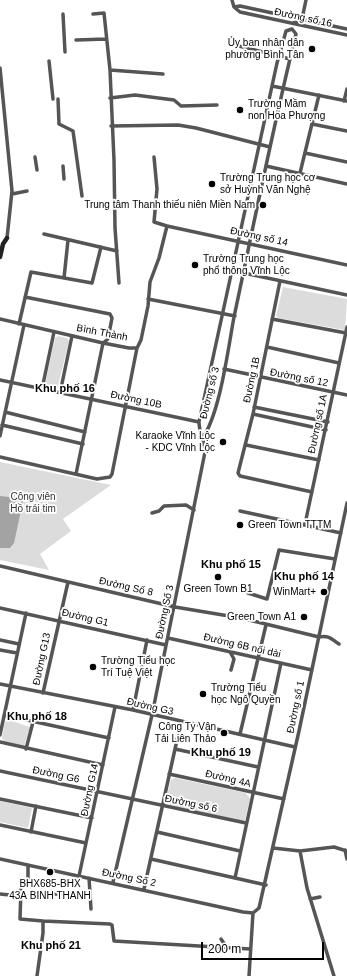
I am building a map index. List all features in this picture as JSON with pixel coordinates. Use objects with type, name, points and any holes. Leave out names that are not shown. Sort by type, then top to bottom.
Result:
[{"type":"street","points":[[232,0],[234,7]]},
{"type":"street","points":[[293,24],[302,18],[306,0]]},
{"type":"street","name":"Đường số 16","points":[[234,7],[240,6],[302,18],[347,29]]},
{"type":"street","name":"Đường số 16","points":[[234,7],[240,12],[347,36]]},
{"type":"street","points":[[93,14],[104,13],[110,70],[111,126],[120,283]]},
{"type":"street","points":[[63,14],[65,52]]},
{"type":"street","points":[[279,20],[280,14]]},
{"type":"street","name":"Đường số 3","points":[[202,439],[209,429],[224,369],[270,147],[296,34],[292,29],[293,24]]},
{"type":"street","points":[[325,30],[326,24]]},
{"type":"street","name":"Đường số 3","points":[[202,439],[199,422],[237,240],[279,57],[286,31],[292,29]]},
{"type":"street","points":[[76,40],[106,39]]},
{"type":"street","points":[[239,46],[290,59]]},
{"type":"street","points":[[49,61],[53,99]]},
{"type":"street","points":[[0,68],[12,194],[7,238],[3,244],[0,257]]},
{"type":"street","points":[[110,70],[163,74]]},
{"type":"street","points":[[272,86],[346,101],[347,89]]},
{"type":"street","points":[[110,98],[134,95],[174,100],[181,106],[217,105]]},
{"type":"street","points":[[300,173],[319,95]]},
{"type":"street","points":[[58,98],[59,124],[73,131],[82,196]]},
{"type":"street","points":[[312,124],[347,131]]},
{"type":"street","points":[[111,126],[178,125],[196,128],[270,147]]},
{"type":"street","points":[[305,153],[347,162]]},
{"type":"street","points":[[35,157],[37,170]]},
{"type":"street","points":[[154,157],[157,189],[154,222],[167,226]]},
{"type":"street","points":[[63,166],[64,179]]},
{"type":"street","points":[[266,166],[347,184]]},
{"type":"street","points":[[12,194],[27,191]]},
{"type":"street","name":"Đường số 14","points":[[167,226],[347,265]]},
{"type":"street","name":"Bình Thành","points":[[0,319],[104,343],[137,348],[141,340],[150,282],[159,258],[167,226]]},
{"type":"street","points":[[44,234],[117,251]]},
{"type":"street","points":[[64,278],[68,240]]},
{"type":"street","points":[[19,324],[31,272],[92,283],[101,248]]},
{"type":"street","points":[[244,273],[347,295]]},
{"type":"street","name":"Đường 1B","points":[[280,281],[253,414],[238,473],[240,476],[312,492]]},
{"type":"street","points":[[25,297],[110,314],[112,318],[108,339],[104,343],[91,399],[86,432],[76,474]]},
{"type":"street","points":[[148,299],[235,316]]},
{"type":"street","points":[[272,319],[346,333]]},
{"type":"street","points":[[0,436],[24,325]]},
{"type":"street","name":"Đường số 1A","points":[[305,524],[328,422],[347,327]]},
{"type":"street","points":[[42,389],[54,332]]},
{"type":"street","points":[[60,393],[72,336]]},
{"type":"street","points":[[266,347],[339,363]]},
{"type":"street","points":[[0,457],[97,479],[104,479],[112,474],[137,348]]},
{"type":"street","name":"Đường số 12","points":[[224,369],[260,378],[347,395]]},
{"type":"street","name":"Đường 10B","points":[[0,380],[199,422]]},
{"type":"street","points":[[254,407],[328,422]]},
{"type":"street","points":[[5,412],[86,432]]},
{"type":"street","points":[[253,414],[326,430]]},
{"type":"street","points":[[2,425],[83,444]]},
{"type":"street","name":"Đường Số 3","points":[[113,882],[152,715],[175,607],[205,452],[205,444],[202,439]]},
{"type":"street","points":[[246,445],[319,460]]},
{"type":"street","name":"Đường số 1","points":[[254,912],[259,908],[266,885],[272,848],[319,638],[347,503]]},
{"type":"street","points":[[152,513],[159,511],[164,506],[186,505],[194,510]]},
{"type":"street","points":[[240,511],[341,533]]},
{"type":"street","points":[[248,593],[267,599],[279,550],[336,559]]},
{"type":"street","name":"Đường Số 8","points":[[0,566],[175,607],[241,618],[319,638],[327,636],[334,638],[339,644]]},
{"type":"street","name":"Đường G13","points":[[43,693],[68,582]]},
{"type":"street","name":"Đường G1","points":[[0,608],[166,644]]},
{"type":"street","points":[[0,735],[26,613]]},
{"type":"street","points":[[240,734],[266,625]]},
{"type":"street","name":"Đường 6B nối dài","points":[[168,638],[312,670]]},
{"type":"street","points":[[0,640],[19,644]]},
{"type":"street","points":[[133,710],[147,640]]},
{"type":"street","points":[[0,650],[18,652]]},
{"type":"street","points":[[230,652],[234,659],[231,670]]},
{"type":"street","points":[[235,878],[281,663]]},
{"type":"street","name":"Đường G3","points":[[0,684],[115,708],[133,710],[295,747]]},
{"type":"street","name":"Đường G14","points":[[79,876],[115,708]]},
{"type":"street","points":[[4,715],[109,738]]},
{"type":"street","points":[[26,749],[33,722]]},
{"type":"street","points":[[144,889],[181,722]]},
{"type":"street","points":[[0,742],[103,765]]},
{"type":"street","points":[[175,749],[258,768]]},
{"type":"street","name":"Đường G6","points":[[0,771],[133,799]]},
{"type":"street","name":"Đường 4A","points":[[169,774],[284,799]]},
{"type":"street","points":[[0,799],[92,818]]},
{"type":"street","name":"Đường số 6","points":[[133,799],[246,823]]},
{"type":"street","points":[[31,832],[36,806]]},
{"type":"street","points":[[0,825],[86,843]]},
{"type":"street","points":[[157,832],[240,851]]},
{"type":"street","points":[[272,848],[300,851],[334,847],[346,850],[347,859]]},
{"type":"street","points":[[300,851],[310,899],[334,976]]},
{"type":"street","name":"Đường Số 2","points":[[0,859],[254,912]]},
{"type":"street","points":[[151,859],[266,885]]},
{"type":"street","points":[[28,865],[28,884]]},
{"type":"street","points":[[89,878],[91,909]]},
{"type":"street","points":[[22,888],[20,919],[110,924],[113,928],[113,940],[115,941],[250,949]]},
{"type":"street","points":[[0,894],[10,895]]},
{"type":"street","points":[[40,894],[89,894]]},
{"type":"street","points":[[310,899],[320,897]]},
{"type":"street","points":[[249,976],[254,912]]},
{"type":"street","points":[[37,976],[43,921]]},
{"type":"street","points":[[221,940],[228,948]]},
{"type":"green space","points":[[283,287],[347,299],[345,330],[278,318],[276,316]]},
{"type":"green space","points":[[58,336],[67,338],[69,341],[57,390],[46,388],[45,385],[55,338]]},
{"type":"green space","name":"Công viên Hồ trái tim","points":[[0,462],[111,485],[63,519],[71,531],[40,554],[49,570],[0,560]]},
{"type":"green space","points":[[9,720],[30,727],[24,746],[4,741],[2,738],[5,722]]},
{"type":"green space","points":[[175,778],[246,793],[250,799],[245,820],[242,821],[170,805],[166,800],[171,780]]},
{"type":"green space","points":[[0,801],[32,808],[28,828],[0,822]]},
{"type":"shaded area","points":[[0,496],[19,498],[23,501],[14,543],[10,548],[0,548]]},
{"type":"place","name":"Ủy ban nhân dân phường Bình Tân","points":[[312,49]]},
{"type":"place","name":"Trường Mầm non Hoa Phượng","points":[[240,110]]},
{"type":"place","name":"Trường Trung học cơ sở Huỳnh Văn Nghệ","points":[[212,184]]},
{"type":"place","name":"Trung tâm Thanh thiếu niên Miền Nam","points":[[263,205]]},
{"type":"place","name":"Trường Trung học phổ thông Vĩnh Lộc","points":[[195,265]]},
{"type":"place","name":"Karaoke Vĩnh Lộc - KDC Vĩnh Lộc","points":[[223,442]]},
{"type":"place","name":"Green Town TTTM","points":[[240,525]]},
{"type":"place","name":"Green Town B1","points":[[218,577]]},
{"type":"place","name":"WinMart+","points":[[324,592]]},
{"type":"place","name":"Green Town A1","points":[[304,617]]},
{"type":"place","name":"Trường Tiểu học Trí Tuệ Việt","points":[[93,667]]},
{"type":"place","name":"Trường Tiểu học Ngô Quyền","points":[[203,694]]},
{"type":"place","name":"Công Ty Vận Tải Liên Thảo","points":[[224,733]]},
{"type":"place","name":"BHX685-BHX 43A BINH THANH","points":[[50,872]]},
{"type":"district","name":"Khu phố 16","points":[[65,389]]},
{"type":"district","name":"Khu phố 15","points":[[231,565]]},
{"type":"district","name":"Khu phố 14","points":[[304,577]]},
{"type":"district","name":"Khu phố 18","points":[[37,717]]},
{"type":"district","name":"Khu phố 19","points":[[221,753]]},
{"type":"district","name":"Khu phố 21","points":[[51,946]]}]
